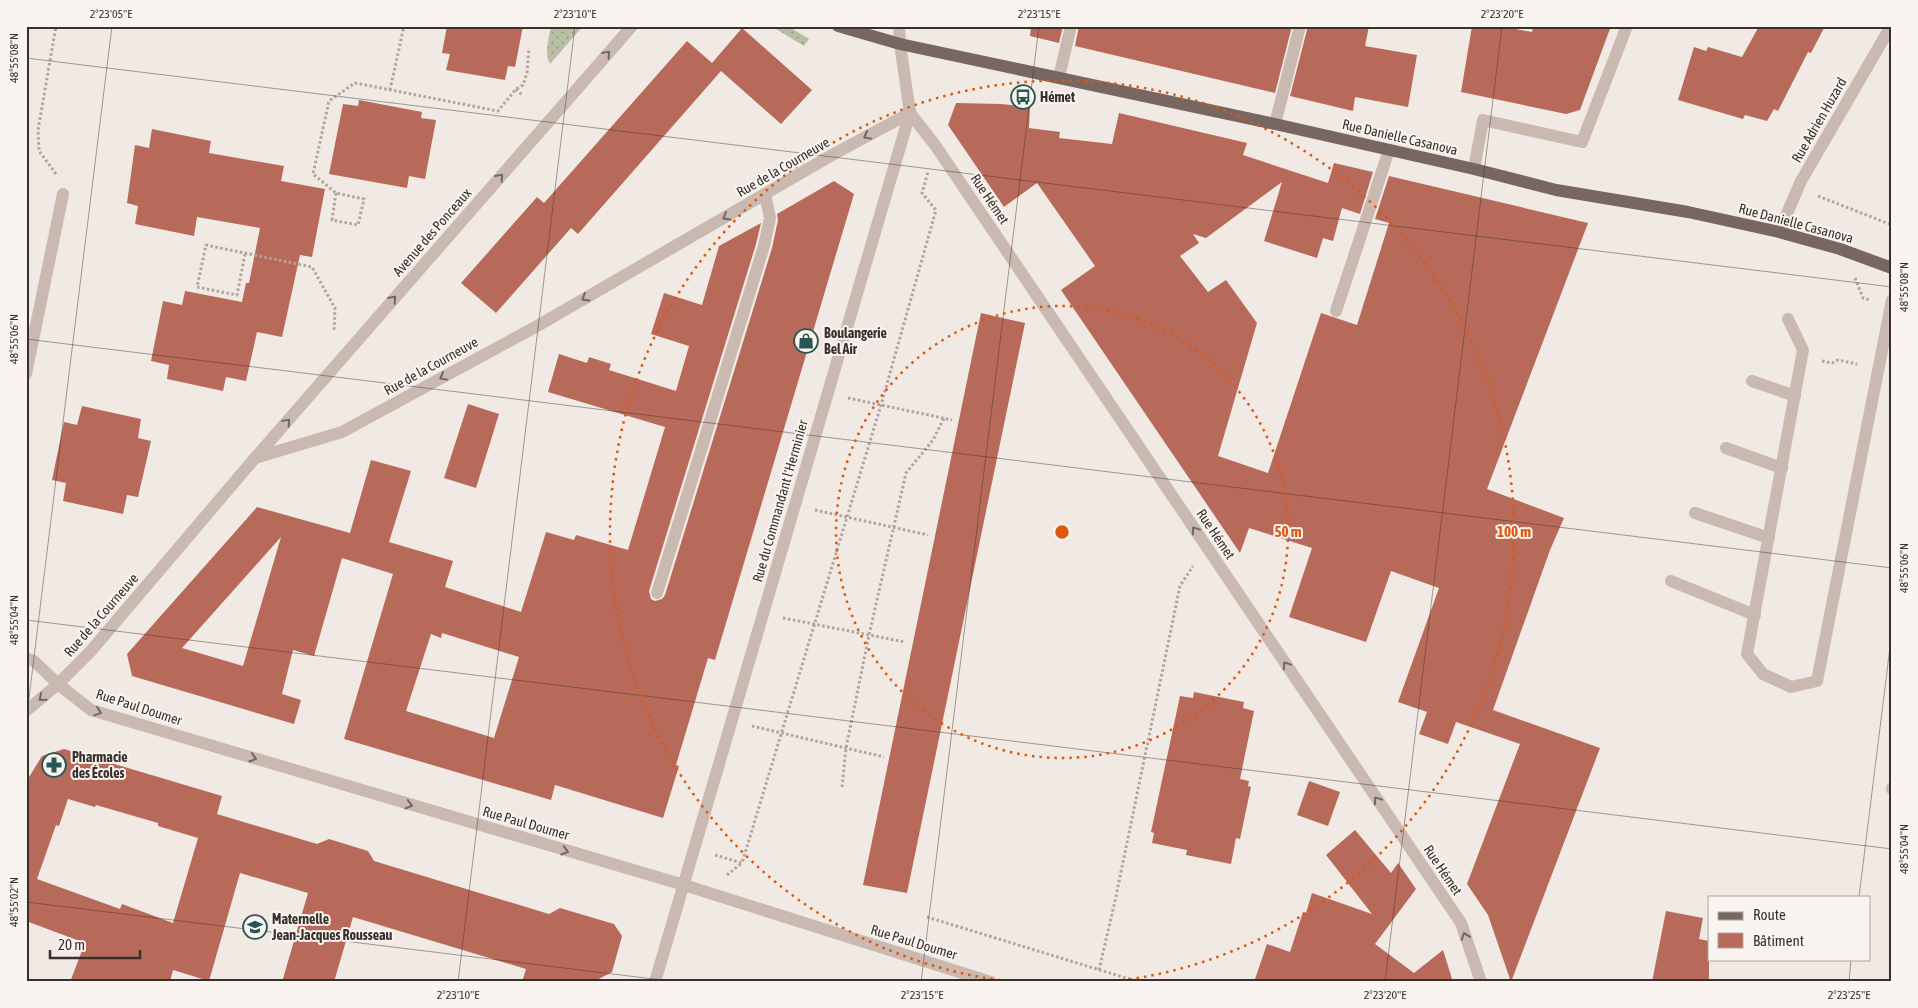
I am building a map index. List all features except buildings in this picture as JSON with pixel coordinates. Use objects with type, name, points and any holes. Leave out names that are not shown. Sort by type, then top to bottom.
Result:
[{"type":"main road","name":"Rue Danielle Casanova","points":[[838,26],[900,44],[1275,124],[1474,169],[1556,190],[1688,212],[1779,232],[1860,256],[1892,268]]},
{"type":"street","name":"Avenue des Ponceaux","points":[[255,458],[632,26]]},
{"type":"street","name":"Rue du Commandant l'Herminier","points":[[655,982],[910,113],[899,26]]},
{"type":"street","points":[[1059,78],[1071,26]]},
{"type":"street","points":[[1275,124],[1300,26]]},
{"type":"street","points":[[1474,169],[1483,120],[1582,142],[1627,26]]},
{"type":"street","name":"Rue Adrien Huzard","points":[[1779,232],[1798,188],[1891,26]]},
{"type":"street","name":"Rue de la Courneuve","points":[[26,711],[58,684],[90,652],[255,458],[342,432],[538,324],[764,194],[910,113]]},
{"type":"street","name":"Rue Hémet","points":[[910,113],[936,145],[1461,923],[1481,982]]},
{"type":"street","points":[[1336,311],[1389,150]]},
{"type":"street","points":[[26,374],[63,194]]},
{"type":"street","points":[[657,593],[764,246],[770,218],[764,194]]},
{"type":"street","points":[[1788,319],[1803,350],[1748,654],[1763,674],[1791,687],[1817,681],[1891,304]]},
{"type":"street","points":[[1752,381],[1795,396]]},
{"type":"street","points":[[1726,448],[1782,468]]},
{"type":"street","points":[[1695,513],[1769,538]]},
{"type":"street","points":[[1671,581],[1755,615]]},
{"type":"street","name":"Rue Paul Doumer","points":[[29,660],[91,710],[684,885],[991,982]]},
{"type":"path","points":[[56,26],[38,130],[40,151],[56,174],[63,194]]},
{"type":"path","points":[[390,90],[404,26]]},
{"type":"path","points":[[336,193],[332,220],[358,225],[364,199],[336,193],[313,174],[329,101],[355,83],[498,111],[516,89],[523,85],[527,74],[529,48]]},
{"type":"path","points":[[516,89],[523,96]]},
{"type":"path","points":[[695,848],[742,863],[881,405],[936,210],[922,193],[936,145]]},
{"type":"path","points":[[1798,188],[1892,225]]},
{"type":"path","points":[[244,254],[237,295],[197,287],[206,245],[312,267],[335,308],[334,335]]},
{"type":"path","points":[[1860,256],[1854,274],[1863,298],[1891,304]]},
{"type":"path","points":[[1802,358],[1832,363],[1838,360],[1879,368]]},
{"type":"path","points":[[827,393],[952,420]]},
{"type":"path","points":[[842,787],[846,748],[869,635],[906,473],[933,440],[944,418]]},
{"type":"path","points":[[794,505],[928,536]]},
{"type":"path","points":[[1099,970],[1180,586],[1192,567],[1213,556]]},
{"type":"path","points":[[763,614],[905,642]]},
{"type":"path","points":[[732,721],[884,757]]},
{"type":"path","points":[[927,917],[1139,982]]},
{"type":"green space","points":[[551,26],[583,26],[550,64],[547,50]]},
{"type":"green space","points":[[771,26],[788,26],[809,39],[804,46]]},
{"type":"place","name":"Hémet","points":[[1023,97]]},
{"type":"place","name":"Boulangerie Bel Air","points":[[806,341]]},
{"type":"place","name":"Pharmacie des Écoles","points":[[54,765]]},
{"type":"place","name":"Maternelle Jean-Jacques Rousseau","points":[[255,927]]}]
